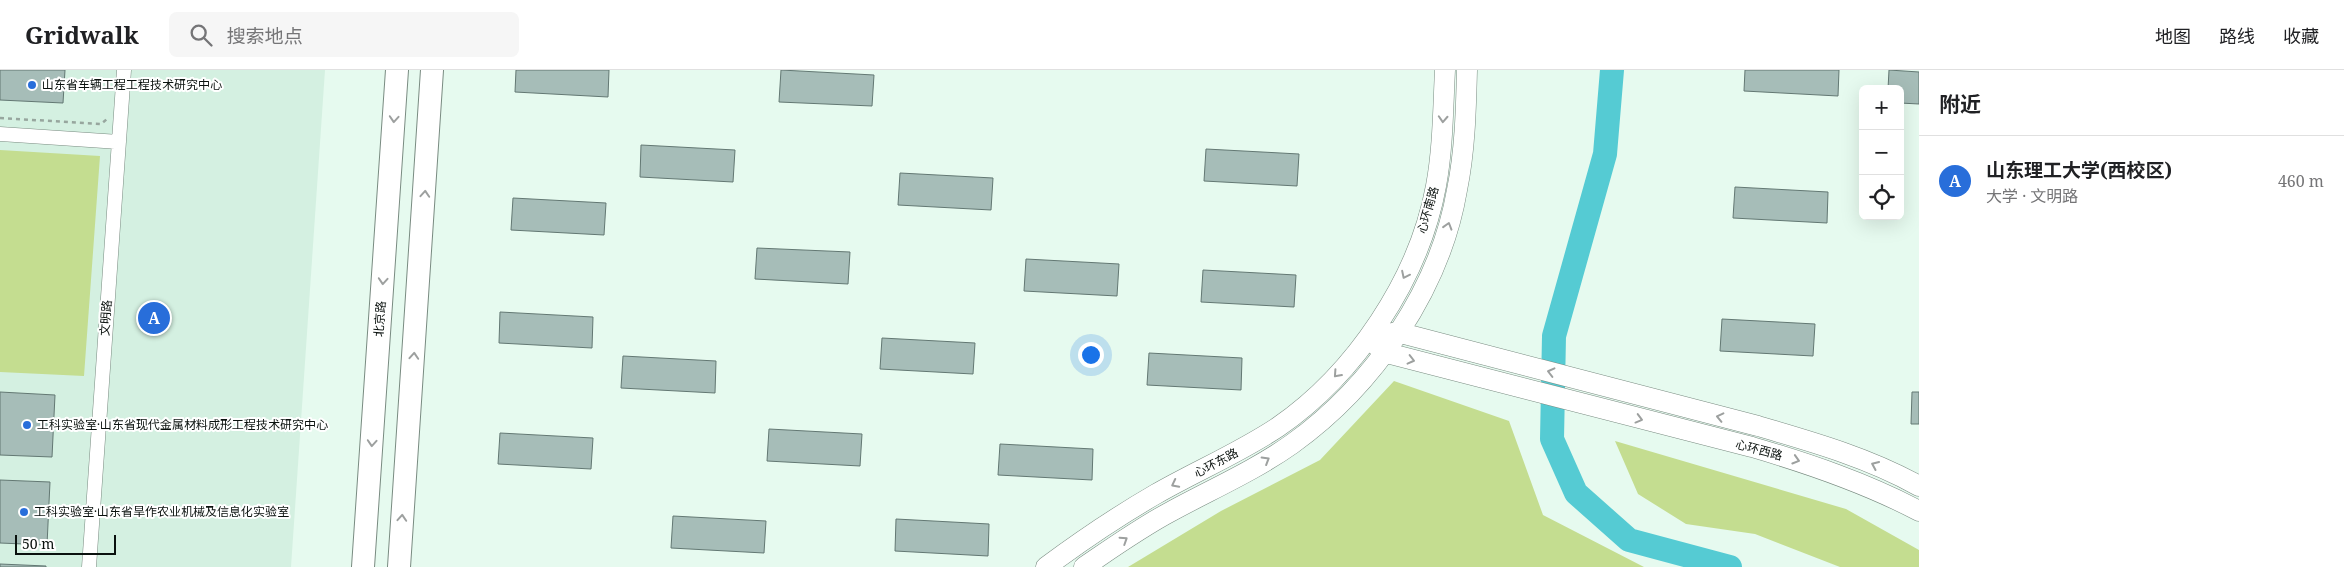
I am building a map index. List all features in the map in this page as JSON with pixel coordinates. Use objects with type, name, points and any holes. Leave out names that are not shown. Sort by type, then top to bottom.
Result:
[{"type":"main road","name":"北京路","points":[[363,567],[397,70]]},
{"type":"main road","points":[[399,567],[432,70]]},
{"type":"main road","name":"心环南路","points":[[1370,338],[1410,265],[1427,221],[1440,156],[1445,70]]},
{"type":"main road","name":"心环南路","points":[[1397,332],[1416,302],[1435,264],[1453,210],[1462,158],[1467,70]]},
{"type":"main road","points":[[1370,338],[1397,332]]},
{"type":"main road","name":"心环东路","points":[[1084,567],[1167,513],[1250,470],[1291,445],[1321,422],[1373,368],[1397,332]]},
{"type":"main road","name":"心环西路","points":[[1397,332],[1818,443],[1867,462],[1919,486]]},
{"type":"main road","points":[[1370,338],[1383,352]]},
{"type":"main road","name":"心环东路","points":[[1046,567],[1156,494],[1278,427],[1306,405],[1370,338]]},
{"type":"main road","name":"心环西路","points":[[1383,352],[1810,464],[1858,483],[1919,511]]},
{"type":"street","name":"文明路","points":[[89,567],[124,70]]},
{"type":"street","points":[[0,134],[119,142]]},
{"type":"path","points":[[0,118],[101,124],[107,120],[108,112]]},
{"type":"shaded area","points":[[0,70],[325,70],[291,567],[0,567]]},
{"type":"green space","points":[[0,150],[100,156],[84,376],[0,372]]},
{"type":"green space","points":[[1394,381],[1509,421],[1543,515],[1644,567],[1128,567],[1221,511],[1320,460]]},
{"type":"green space","points":[[1615,441],[1846,509],[1919,550],[1919,567],[1840,567],[1755,534],[1686,524],[1638,494]]},
{"type":"building","name":"山东省车辆工程工程技术研究中心","points":[[0,70],[65,70],[63,103],[0,100]]},
{"type":"building","points":[[516,70],[609,70],[608,97],[515,92]]},
{"type":"building","points":[[781,70],[874,75],[872,106],[779,102]]},
{"type":"building","points":[[1745,70],[1839,70],[1838,96],[1744,91]]},
{"type":"building","points":[[1889,70],[1919,72],[1919,104],[1904,103],[1904,85],[1888,85]]},
{"type":"building","points":[[641,145],[735,150],[733,182],[640,177]]},
{"type":"building","points":[[1206,149],[1299,154],[1297,186],[1204,181]]},
{"type":"building","points":[[900,173],[993,178],[991,210],[898,205]]},
{"type":"building","points":[[1735,187],[1828,192],[1827,223],[1733,218]]},
{"type":"building","points":[[513,198],[606,203],[604,235],[511,230]]},
{"type":"building","points":[[757,248],[850,252],[848,284],[755,279]]},
{"type":"building","points":[[1026,259],[1119,264],[1117,296],[1024,291]]},
{"type":"building","points":[[1203,270],[1296,275],[1294,307],[1201,302]]},
{"type":"building","points":[[500,312],[593,317],[592,348],[499,343]]},
{"type":"building","points":[[1722,319],[1815,324],[1813,356],[1720,351]]},
{"type":"building","points":[[882,338],[975,343],[973,374],[880,369]]},
{"type":"building","points":[[1149,353],[1242,358],[1241,390],[1147,385]]},
{"type":"building","points":[[623,356],[716,361],[715,393],[621,388]]},
{"type":"building","name":"工科实验室·山东省现代金属材料成形工程技术研究中心","points":[[0,392],[55,395],[52,457],[0,455]]},
{"type":"building","points":[[1912,392],[1919,392],[1919,424],[1911,424]]},
{"type":"building","points":[[769,429],[862,434],[860,466],[767,461]]},
{"type":"building","points":[[500,433],[593,438],[591,469],[498,464]]},
{"type":"building","points":[[1000,444],[1093,449],[1092,480],[998,475]]},
{"type":"building","name":"工科实验室·山东省旱作农业机械及信息化实验室","points":[[0,480],[50,482],[47,545],[0,543]]},
{"type":"building","points":[[673,516],[766,521],[764,553],[671,548]]},
{"type":"building","points":[[896,519],[989,524],[988,556],[895,551]]},
{"type":"building","points":[[0,564],[46,566],[46,567],[0,567]]},
{"type":"waterway","points":[[1612,70],[1605,154],[1554,336],[1552,439],[1576,493],[1629,540],[1730,567]]},
{"type":"place","name":"山东省车辆工程工程技术研究中心","points":[[32,85]]},
{"type":"place","name":"山东理工大学(西校区)","points":[[154,318]]},
{"type":"place","name":"工科实验室·山东省现代金属材料成形工程技术研究中心","points":[[27,425]]},
{"type":"place","name":"工科实验室·山东省旱作农业机械及信息化实验室","points":[[24,512]]}]
